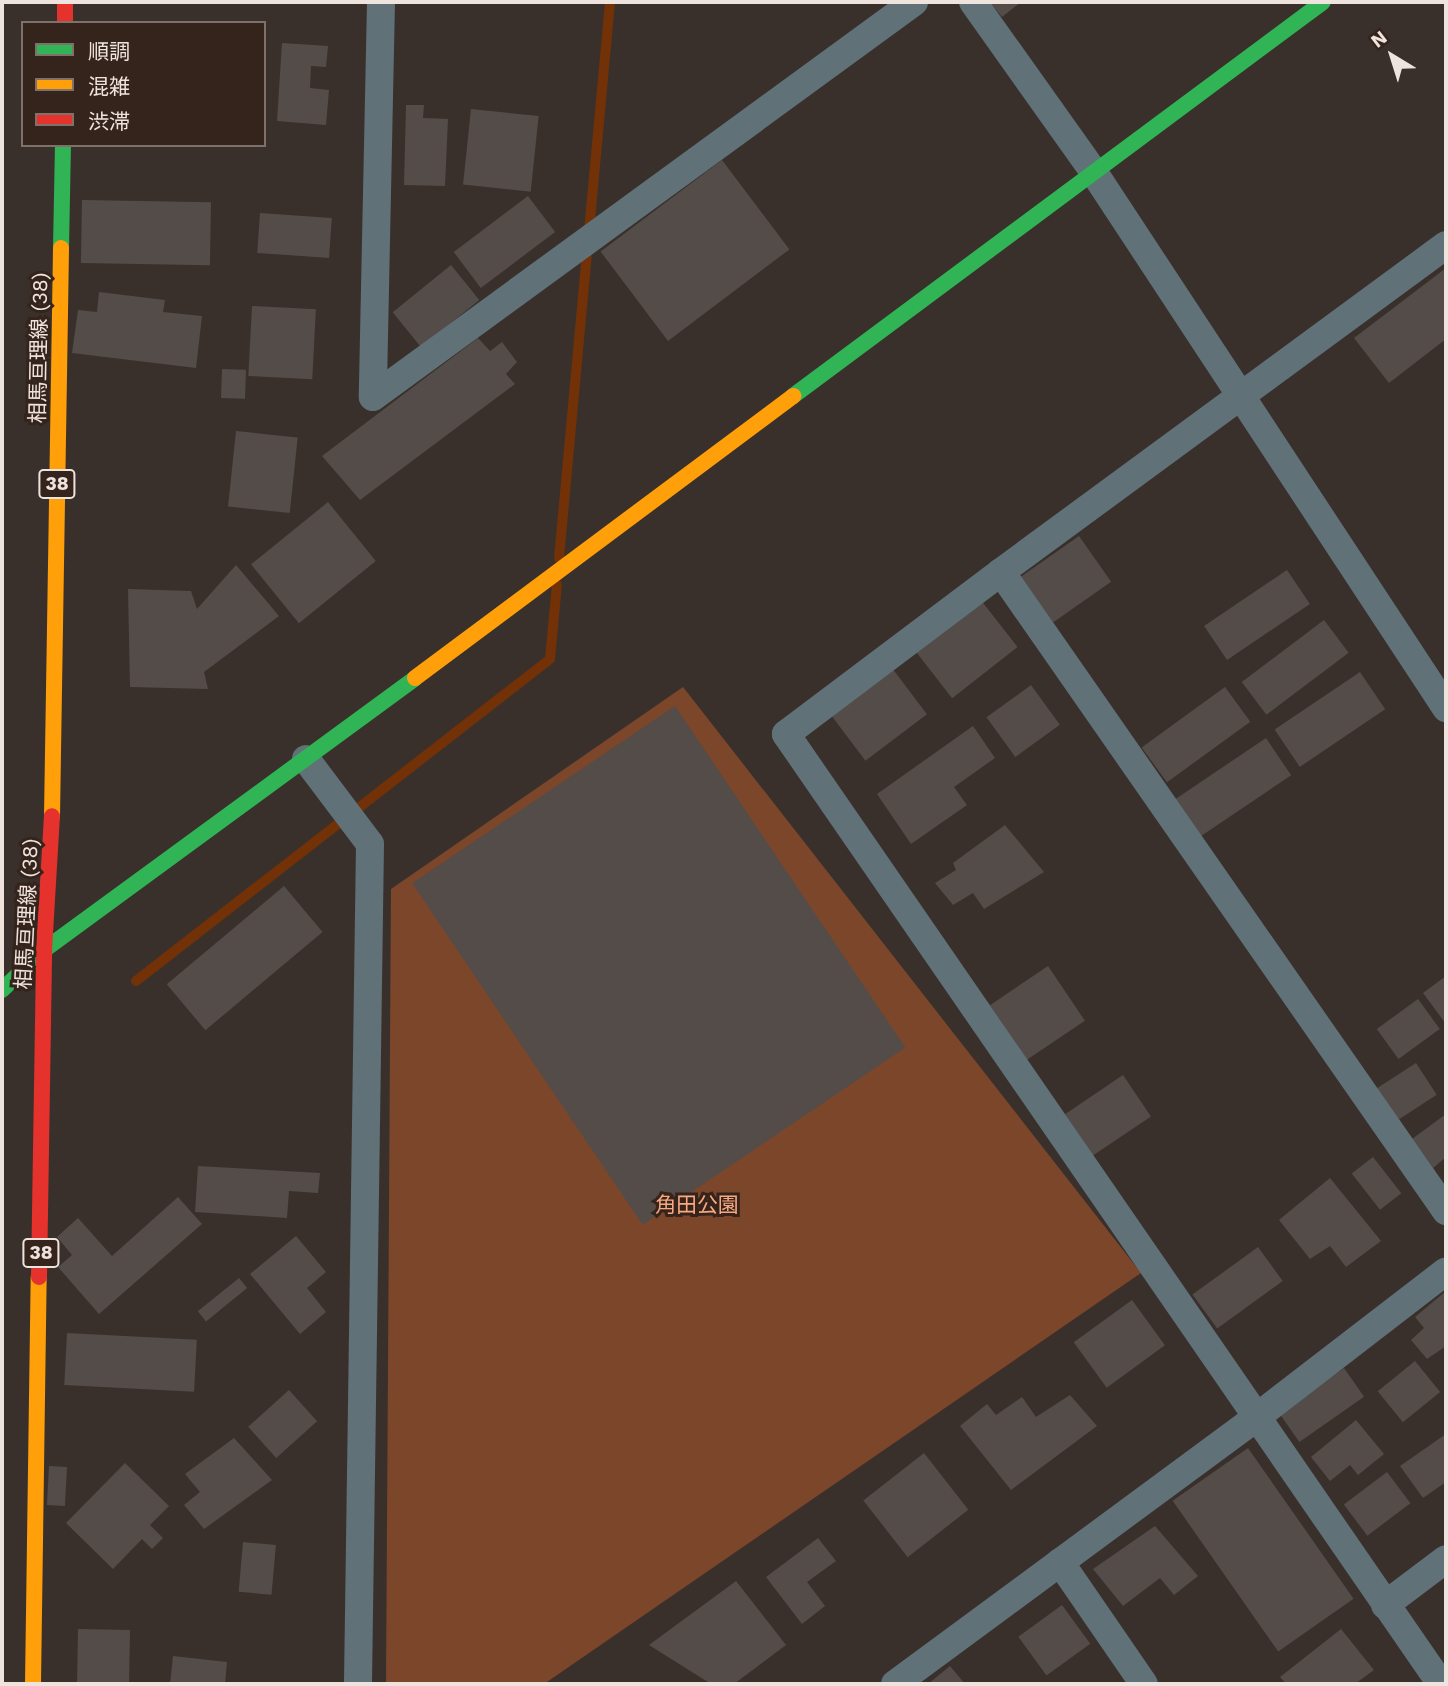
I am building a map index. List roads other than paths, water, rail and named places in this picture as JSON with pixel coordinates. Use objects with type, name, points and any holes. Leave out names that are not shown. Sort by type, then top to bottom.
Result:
[{"type":"street","points":[[65,2],[65,21]]},
{"type":"street","points":[[382,2],[373,397],[914,2]]},
{"type":"street","points":[[973,2],[1093,171],[1446,708]]},
{"type":"street","points":[[2,990],[44,950],[306,759],[1323,2]]},
{"type":"street","name":"相馬亘理線 (38)","points":[[33,1684],[44,950],[52,822],[63,147]]},
{"type":"street","points":[[1441,1684],[786,734],[1001,572],[1446,246]]},
{"type":"street","points":[[1001,572],[1446,1211]]},
{"type":"street","points":[[306,759],[370,844],[358,1684]]},
{"type":"street","points":[[895,1684],[1258,1416],[1446,1271]]},
{"type":"street","points":[[1385,1605],[1446,1559]]},
{"type":"street","points":[[1060,1562],[1144,1684]]},
{"type":"waterway","points":[[559,558],[610,2]]},
{"type":"waterway","points":[[136,981],[550,659],[557,584]]},
{"type":"park label","name":"角田公園","points":[[697,1205]]}]
